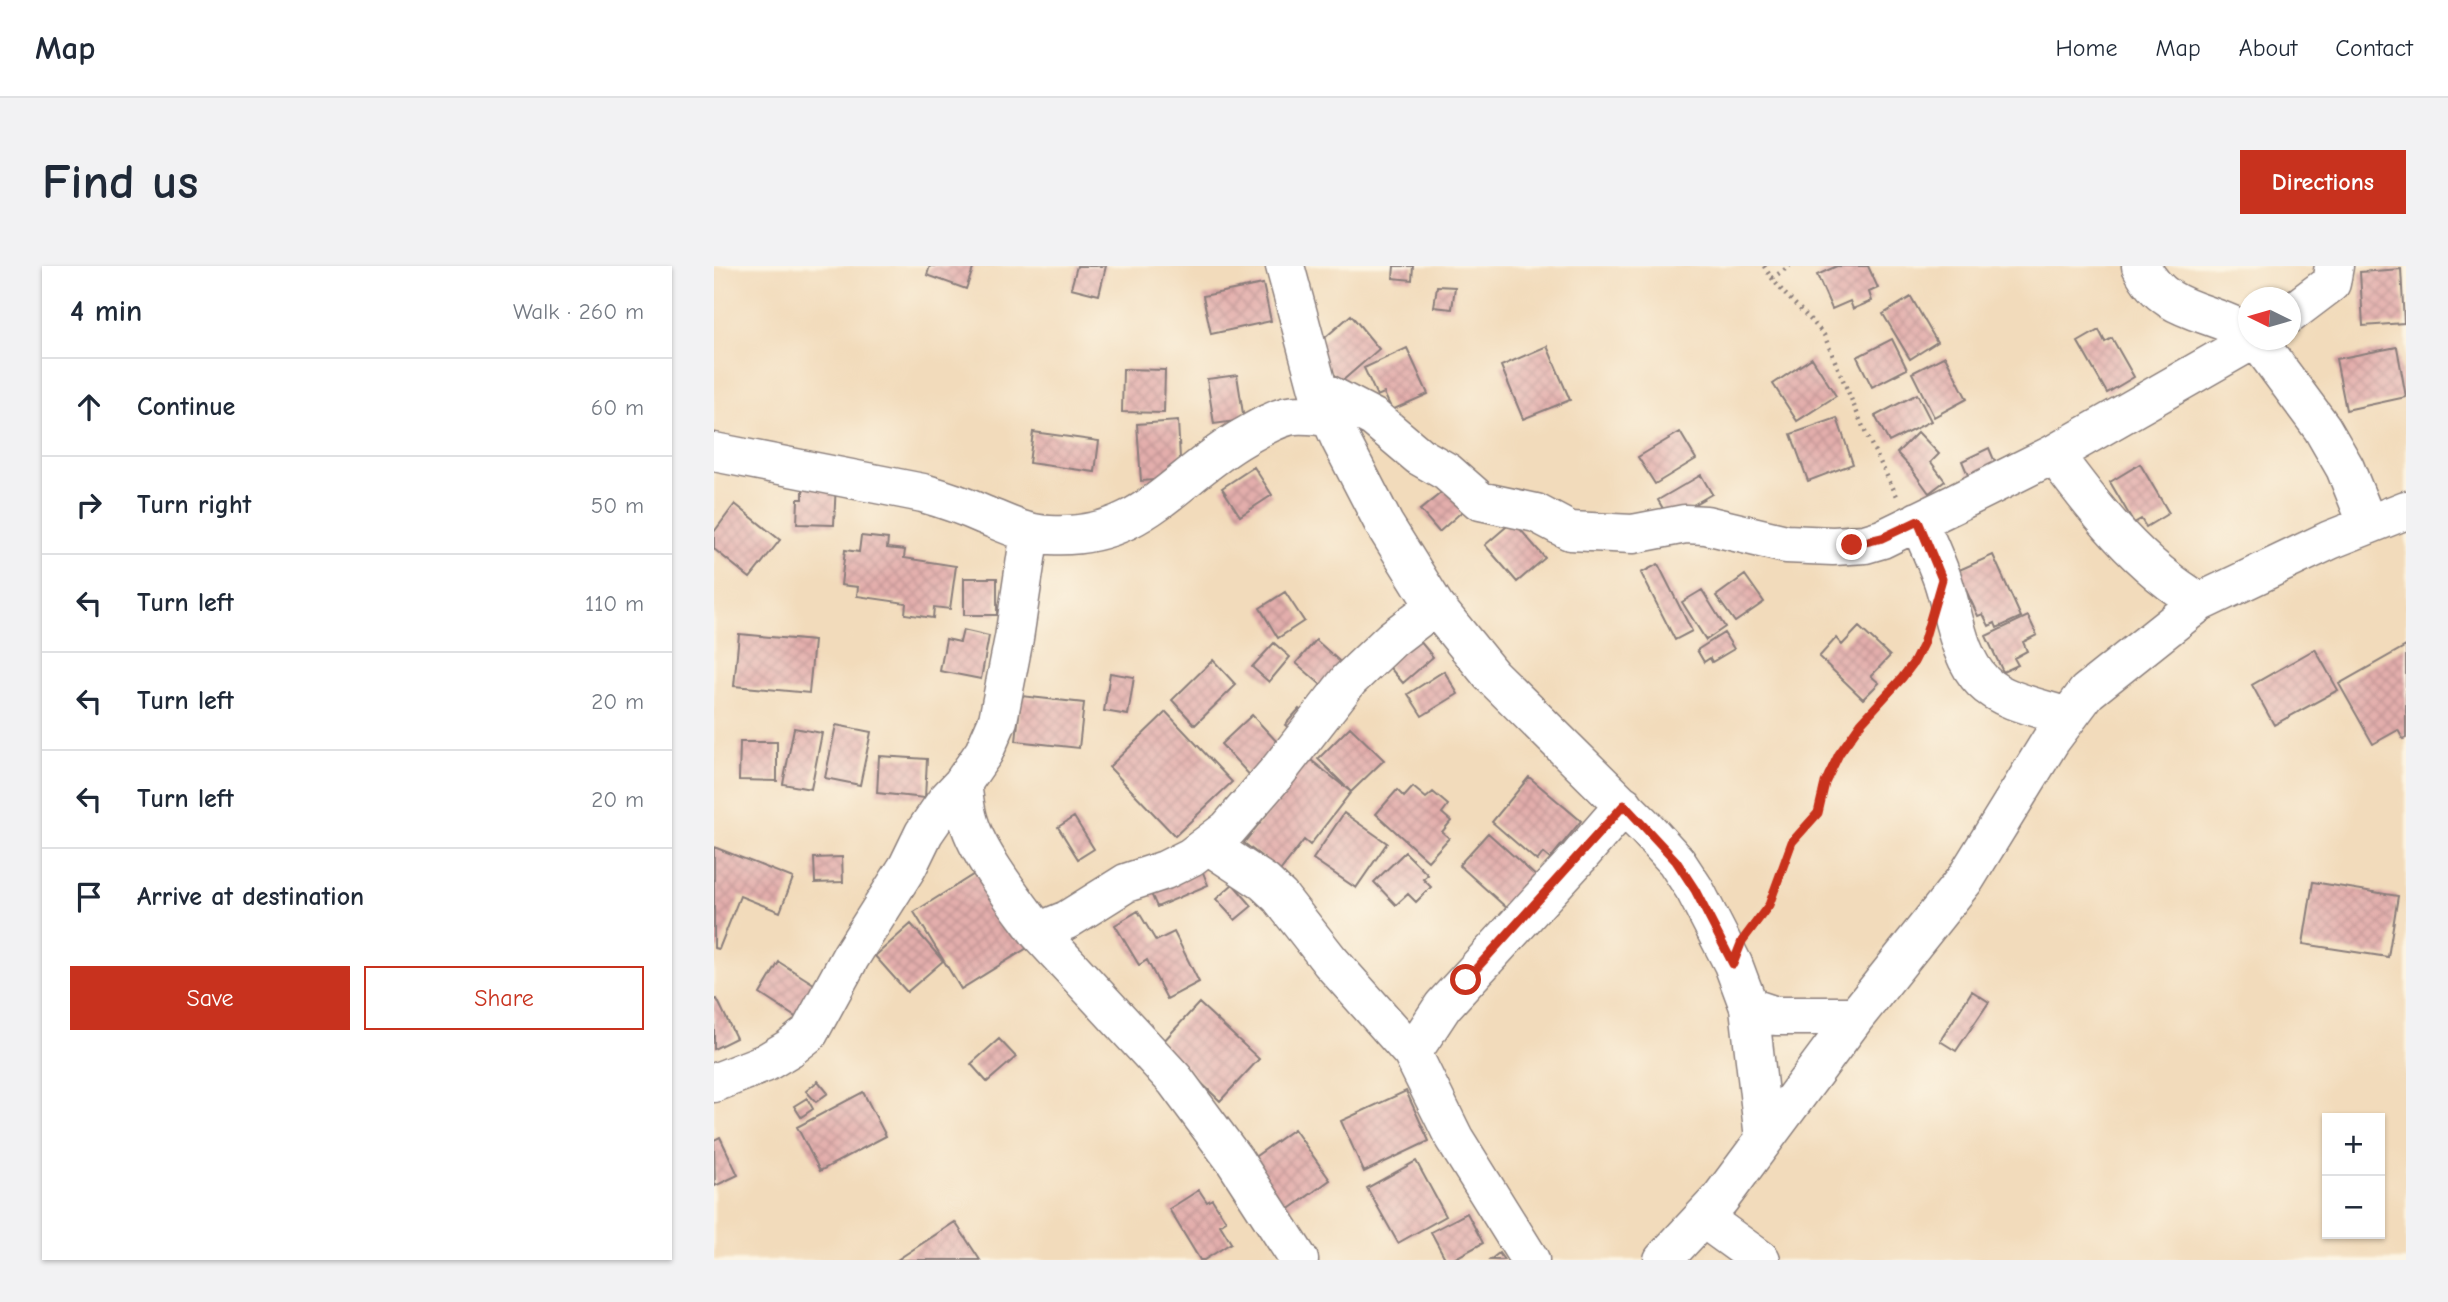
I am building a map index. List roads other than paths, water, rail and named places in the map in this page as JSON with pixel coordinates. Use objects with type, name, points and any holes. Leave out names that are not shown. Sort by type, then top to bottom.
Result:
[{"type":"street","points":[[1285,266],[1324,403],[1384,524],[1435,606],[1491,675],[1624,805],[1676,861],[1695,890],[1733,964],[1749,1007],[1764,1138]]},
{"type":"street","points":[[2141,266],[2146,277],[2161,294],[2175,303],[2238,329]]},
{"type":"street","points":[[2301,306],[2331,283],[2334,266]]},
{"type":"street","points":[[714,452],[923,493],[948,500],[1011,527],[1030,532],[1072,536],[1116,526],[1141,514],[1225,447],[1262,426],[1324,403],[1374,418],[1419,456],[1447,472],[1480,501],[1536,513],[1570,531],[1633,534],[1685,524],[1706,525],[1786,544],[1865,544],[2054,454],[2238,350]]},
{"type":"street","points":[[2263,350],[2322,428],[2345,468],[2368,525]]},
{"type":"street","points":[[2054,454],[2105,520],[2144,561],[2173,586],[2200,602]]},
{"type":"street","points":[[1663,1260],[1703,1218],[1856,1016],[1966,878],[2032,770],[2087,692],[2200,602],[2330,540],[2406,510]]},
{"type":"street","points":[[1915,522],[1942,579],[1970,664],[1983,682],[2025,704],[2068,717]]},
{"type":"street","points":[[714,1083],[765,1063],[809,1033],[850,956],[908,866],[924,833],[984,752],[998,720],[1030,532]]},
{"type":"street","points":[[1038,932],[1067,920],[1126,883],[1165,870],[1208,845],[1242,814],[1349,680],[1392,639],[1435,606]]},
{"type":"street","points":[[962,784],[969,823],[985,854],[1038,932],[1175,1080],[1235,1161],[1299,1260]]},
{"type":"street","points":[[1412,1053],[1443,1006],[1624,805]]},
{"type":"street","points":[[1208,845],[1264,882],[1280,897],[1330,961],[1412,1053],[1454,1138],[1530,1260]]},
{"type":"street","points":[[1749,1007],[1776,1016],[1856,1016]]},
{"type":"street","points":[[1703,1218],[1761,1260]]}]
